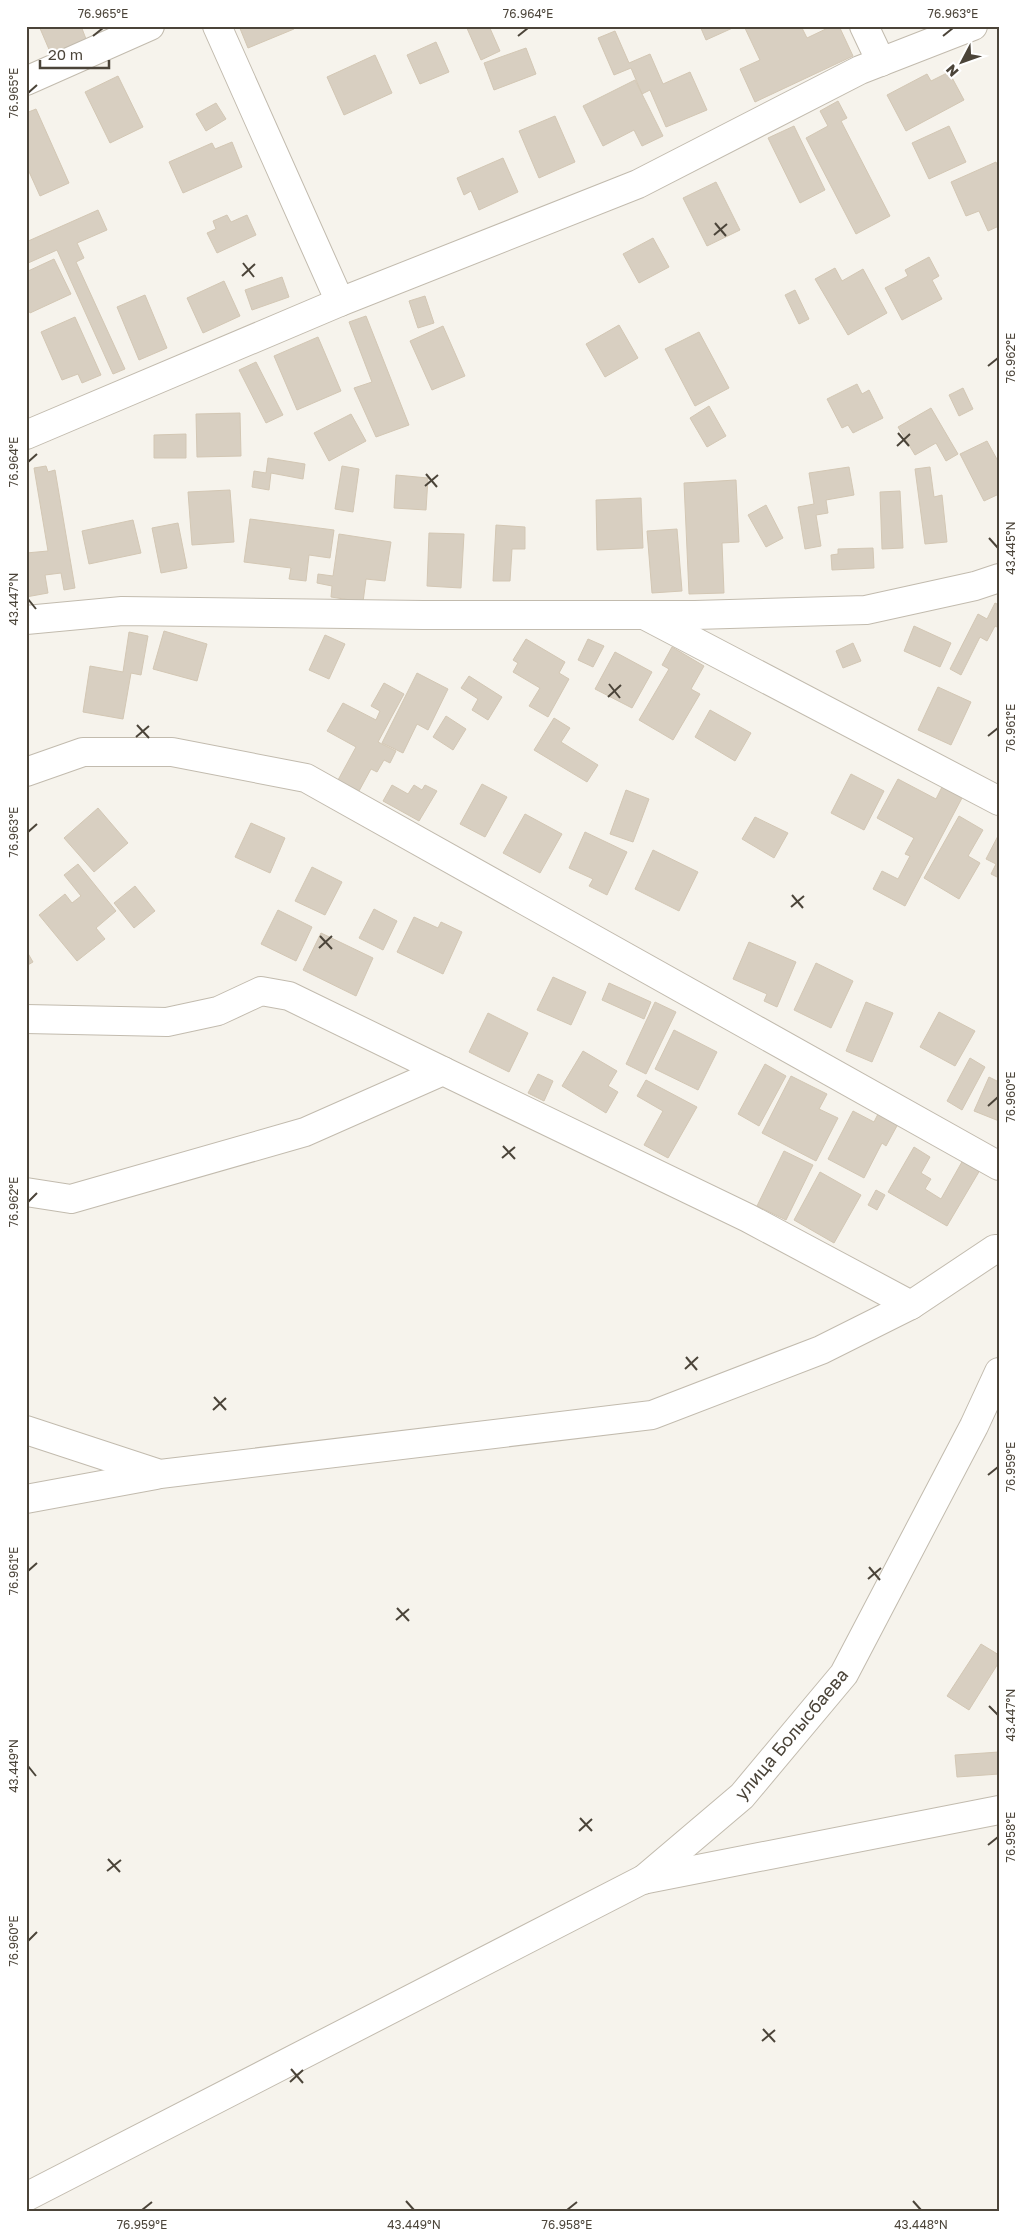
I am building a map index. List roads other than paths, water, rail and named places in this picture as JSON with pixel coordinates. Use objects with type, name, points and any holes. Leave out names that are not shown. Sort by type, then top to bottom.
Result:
[{"type":"street","points":[[26,81],[150,26]]},
{"type":"street","points":[[217,26],[340,302]]},
{"type":"street","points":[[864,26],[881,62]]},
{"type":"street","points":[[26,435],[340,302],[638,184],[860,70],[973,26]]},
{"type":"street","points":[[26,620],[122,611],[423,616],[643,615],[866,610],[975,586],[999,578]]},
{"type":"street","points":[[643,615],[999,801]]},
{"type":"street","points":[[26,772],[83,752],[172,752],[306,778],[999,1166]]},
{"type":"street","points":[[26,1019],[166,1022],[218,1011],[261,991],[288,996],[748,1218],[911,1305]]},
{"type":"street","points":[[26,1192],[71,1199],[268,1143],[305,1132],[443,1071]]},
{"type":"street","points":[[26,1499],[160,1474],[652,1415],[821,1350],[911,1305],[995,1249],[999,1249]]},
{"type":"street","name":"улица Болысбаева","points":[[642,1880],[742,1796],[844,1674],[974,1426],[999,1372]]},
{"type":"street","points":[[26,1430],[160,1474]]},
{"type":"street","points":[[26,2197],[642,1880],[999,1810]]}]
